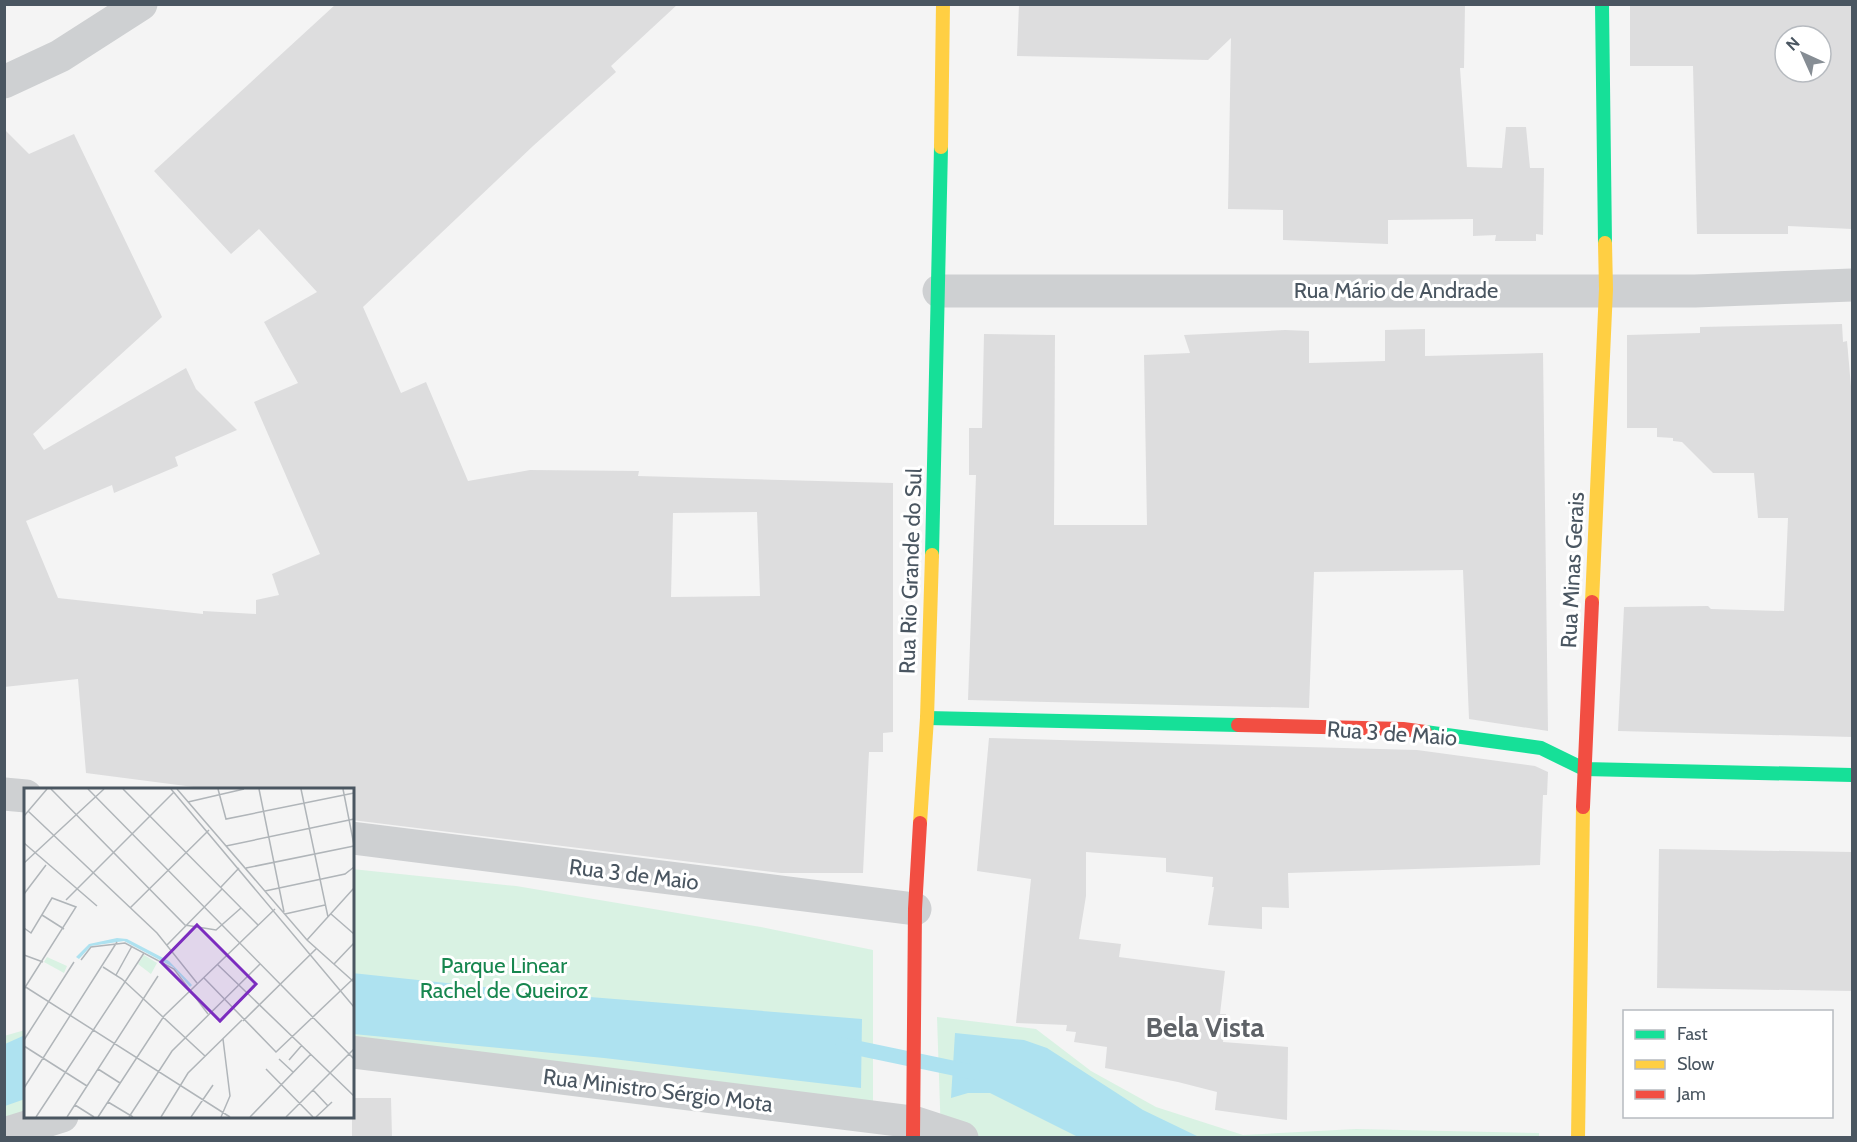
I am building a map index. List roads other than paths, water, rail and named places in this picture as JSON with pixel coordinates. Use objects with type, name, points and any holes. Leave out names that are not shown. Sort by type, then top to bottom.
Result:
[{"type":"street","points":[[4,82],[60,56],[141,4]]},
{"type":"street","name":"Rua Rio Grande do Sul","points":[[913,1125],[915,909],[927,718],[939,291],[943,4]]},
{"type":"street","name":"Rua Minas Gerais","points":[[1578,1137],[1584,769],[1606,289],[1602,4]]},
{"type":"street","name":"Rua Mário de Andrade","points":[[939,291],[1606,289],[1695,291],[1852,285]]},
{"type":"street","name":"Rua 3 de Maio","points":[[927,718],[1403,729],[1541,748],[1584,769],[1852,775]]},
{"type":"street","points":[[4,794],[24,796]]},
{"type":"street","name":"Rua 3 de Maio","points":[[354,838],[915,909]]},
{"type":"street","name":"Rua Ministro Sérgio Mota","points":[[354,1052],[913,1125],[962,1137]]},
{"type":"street","points":[[4,1134],[56,1118]]},
{"type":"water","points":[[354,973],[540,993],[862,1019],[861,1088],[604,1058],[354,1034]]},
{"type":"water","points":[[955,1033],[1024,1040],[1047,1048],[1143,1110],[1199,1137],[1078,1137],[990,1093],[968,1093],[951,1098]]},
{"type":"water","points":[[24,1035],[24,1099],[5,1106],[5,1044]]},
{"type":"waterway","points":[[843,1045],[972,1072]]},
{"type":"district","name":"Bela Vista","points":[[1205,1027]]},
{"type":"park label","name":"Parque Linear Rachel de Queiroz","points":[[504,978]]}]
